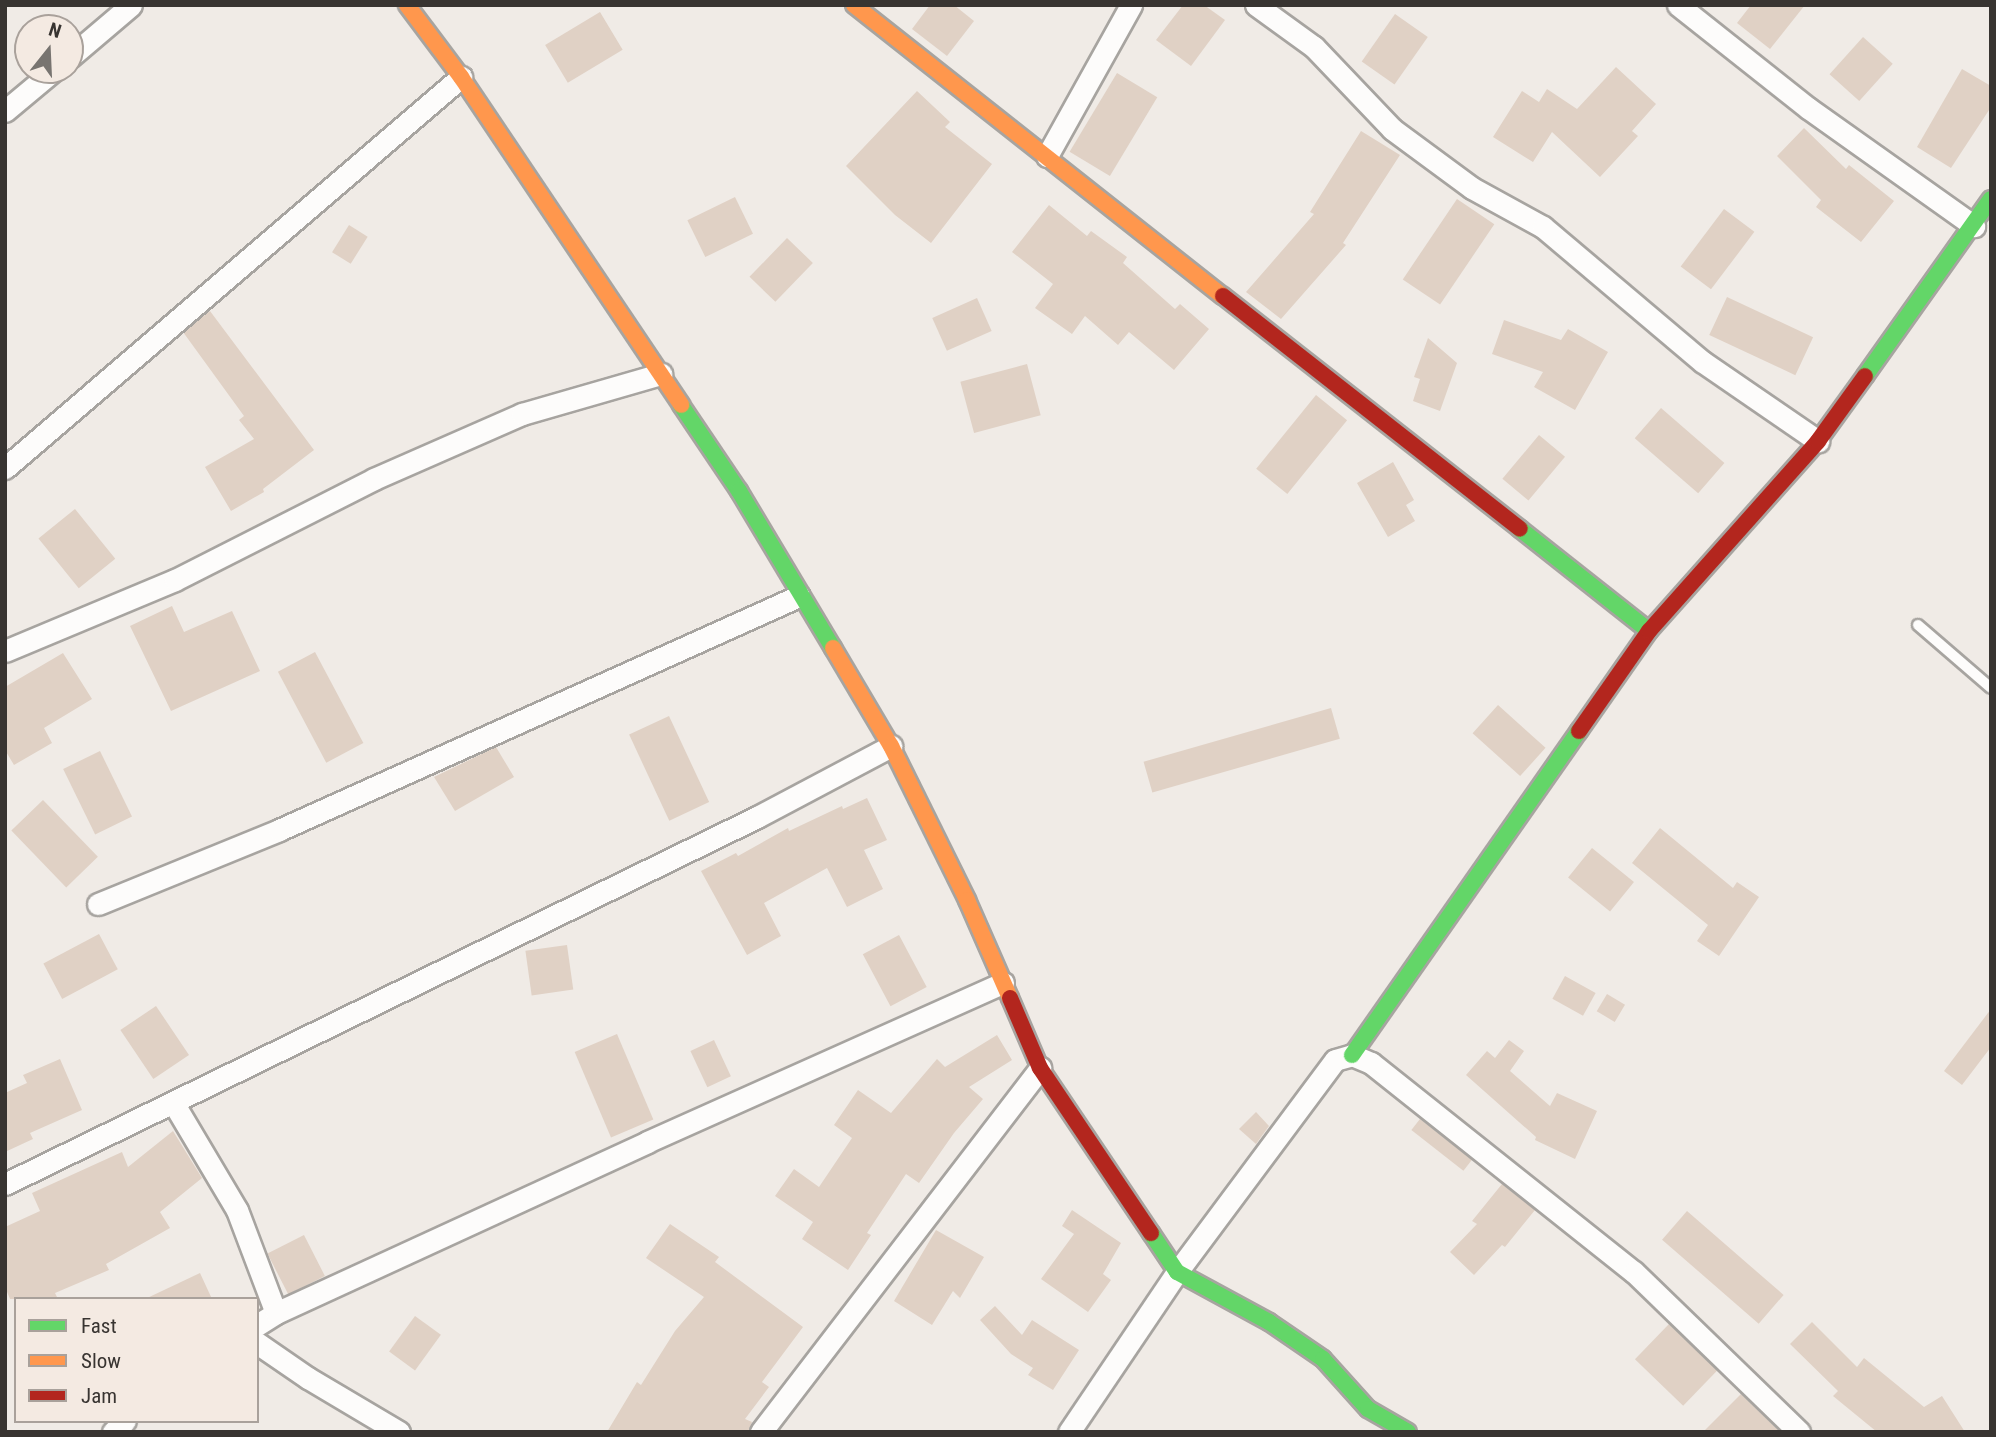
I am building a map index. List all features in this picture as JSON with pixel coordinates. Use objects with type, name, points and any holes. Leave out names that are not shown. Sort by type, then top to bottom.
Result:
[{"type":"street","points":[[84,45],[131,5]]},
{"type":"street","points":[[407,5],[461,77],[739,491],[799,596],[891,746],[967,900],[1040,1068],[1177,1272],[1269,1322],[1323,1359],[1368,1409],[1408,1432]]},
{"type":"street","points":[[1047,156],[1130,5]]},
{"type":"street","points":[[1256,5],[1314,47],[1392,129],[1472,188],[1543,228],[1703,362],[1818,441]]},
{"type":"street","points":[[1678,5],[1808,108],[1974,226]]},
{"type":"street","points":[[856,6],[1649,631]]},
{"type":"street","points":[[5,468],[461,77]]},
{"type":"street","points":[[5,111],[37,84]]},
{"type":"street","points":[[1069,1432],[1177,1272],[1335,1060],[1352,1055],[1649,631],[1818,441],[1991,200]]},
{"type":"street","points":[[5,651],[175,580],[374,480],[522,414],[661,374]]},
{"type":"street","points":[[99,904],[279,830],[799,596]]},
{"type":"street","points":[[5,1184],[117,1128],[174,1104],[474,953],[757,817],[891,746]]},
{"type":"street","points":[[259,1324],[276,1313],[647,1142],[1003,983]]},
{"type":"street","points":[[1352,1055],[1371,1063],[1634,1272],[1799,1432]]},
{"type":"street","points":[[761,1432],[1040,1068]]},
{"type":"street","points":[[174,1104],[237,1210],[276,1313]]},
{"type":"street","points":[[259,1344],[308,1378],[399,1432]]},
{"type":"lane","points":[[1918,625],[1991,688]]},
{"type":"building","points":[[930,5],[954,5],[974,21],[947,56],[912,29]]},
{"type":"building","points":[[1183,5],[1204,5],[1225,20],[1191,66],[1156,40]]},
{"type":"building","points":[[1751,5],[1805,5],[1770,49],[1737,23]]},
{"type":"building","points":[[600,12],[623,50],[568,83],[545,45]]},
{"type":"building","points":[[1395,14],[1428,37],[1394,84],[1362,62]]},
{"type":"building","points":[[1863,37],[1893,64],[1859,101],[1830,74]]},
{"type":"building","points":[[1616,67],[1656,104],[1632,131],[1638,136],[1600,177],[1552,132],[1533,162],[1493,137],[1522,91],[1539,102],[1547,89],[1577,109]]},
{"type":"building","points":[[1962,69],[1991,86],[1991,107],[1951,168],[1917,147]]},
{"type":"building","points":[[1117,73],[1157,97],[1110,176],[1070,152]]},
{"type":"building","points":[[917,91],[950,122],[945,127],[992,164],[931,243],[895,215],[846,166]]},
{"type":"building","points":[[1804,128],[1846,169],[1849,165],[1894,201],[1861,242],[1816,207],[1821,200],[1777,156]]},
{"type":"building","points":[[1361,131],[1400,155],[1343,243],[1346,245],[1281,319],[1246,292],[1314,214],[1310,212]]},
{"type":"building","points":[[735,197],[753,234],[705,257],[687,220]]},
{"type":"building","points":[[1457,199],[1494,224],[1440,305],[1403,279]]},
{"type":"building","points":[[1049,205],[1087,236],[1091,231],[1127,257],[1123,263],[1175,309],[1180,304],[1209,329],[1174,370],[1129,332],[1118,345],[1085,316],[1072,334],[1035,308],[1053,284],[1012,252]]},
{"type":"building","points":[[1724,209],[1754,232],[1711,289],[1681,267]]},
{"type":"building","points":[[349,225],[368,237],[351,264],[332,252]]},
{"type":"building","points":[[787,238],[813,263],[775,302],[749,277]]},
{"type":"building","points":[[1727,297],[1813,337],[1795,375],[1709,335]]},
{"type":"building","points":[[977,298],[992,331],[947,351],[932,318]]},
{"type":"building","points":[[210,311],[314,450],[263,489],[264,492],[231,511],[205,467],[254,439],[239,420],[244,416],[183,332]]},
{"type":"building","points":[[1504,320],[1561,340],[1568,329],[1608,352],[1575,410],[1534,387],[1543,372],[1492,354]]},
{"type":"building","points":[[1428,338],[1457,363],[1440,411],[1413,401],[1420,379],[1414,377]]},
{"type":"building","points":[[1027,364],[1041,415],[974,433],[960,382]]},
{"type":"building","points":[[1316,395],[1347,420],[1287,494],[1256,469]]},
{"type":"building","points":[[1661,408],[1724,463],[1698,493],[1635,438]]},
{"type":"building","points":[[1539,435],[1565,457],[1528,501],[1502,479]]},
{"type":"building","points":[[1393,462],[1414,500],[1406,505],[1415,521],[1388,537],[1357,483]]},
{"type":"building","points":[[75,509],[115,559],[79,588],[38,539]]},
{"type":"building","points":[[172,606],[184,632],[232,611],[260,671],[171,711],[130,626]]},
{"type":"building","points":[[315,652],[363,743],[326,763],[278,672]]},
{"type":"building","points":[[63,653],[92,699],[44,728],[52,743],[14,765],[5,750],[5,687]]},
{"type":"building","points":[[1498,705],[1546,748],[1520,776],[1473,733]]},
{"type":"building","points":[[1331,708],[1340,739],[1152,793],[1144,762]]},
{"type":"building","points":[[669,716],[709,802],[669,821],[629,735]]},
{"type":"building","points":[[496,747],[514,777],[455,811],[434,777]]},
{"type":"building","points":[[100,751],[132,817],[95,835],[63,769]]},
{"type":"building","points":[[867,798],[887,840],[864,850],[883,889],[847,907],[827,868],[764,903],[781,936],[747,955],[701,871],[736,853],[738,856],[788,828],[789,831],[842,806],[843,809]]},
{"type":"building","points":[[43,800],[98,857],[66,887],[11,831]]},
{"type":"building","points":[[1660,828],[1733,888],[1737,882],[1759,897],[1719,956],[1697,941],[1708,925],[1632,863]]},
{"type":"building","points":[[1592,848],[1634,882],[1610,912],[1568,878]]},
{"type":"building","points":[[99,934],[118,969],[62,999],[43,964]]},
{"type":"building","points":[[899,935],[927,987],[890,1006],[863,954]]},
{"type":"building","points":[[567,945],[573,990],[532,995],[525,951]]},
{"type":"building","points":[[1565,976],[1596,993],[1583,1016],[1552,999]]},
{"type":"building","points":[[1607,994],[1625,1005],[1615,1022],[1597,1011]]},
{"type":"building","points":[[156,1006],[189,1055],[153,1079],[120,1030]]},
{"type":"building","points":[[1991,1009],[1991,1047],[1962,1085],[1944,1071]]},
{"type":"building","points":[[617,1034],[653,1120],[611,1138],[575,1052]]},
{"type":"building","points":[[997,1035],[1012,1060],[969,1087],[983,1099],[954,1133],[919,1183],[906,1174],[867,1233],[871,1235],[848,1270],[802,1239],[813,1222],[775,1196],[794,1169],[819,1187],[852,1138],[834,1125],[858,1090],[891,1113],[937,1059],[945,1067]]},
{"type":"building","points":[[714,1040],[731,1076],[707,1087],[690,1051]]},
{"type":"building","points":[[1509,1040],[1524,1051],[1510,1071],[1550,1106],[1557,1093],[1597,1111],[1575,1159],[1535,1140],[1536,1137],[1466,1075],[1487,1051],[1495,1058]]},
{"type":"building","points":[[60,1059],[82,1110],[30,1133],[33,1139],[5,1152],[5,1093],[27,1083],[23,1075]]},
{"type":"building","points":[[1256,1112],[1269,1126],[1256,1144],[1239,1129]]},
{"type":"building","points":[[1420,1119],[1472,1160],[1463,1171],[1411,1130]]},
{"type":"building","points":[[173,1131],[202,1178],[160,1212],[170,1228],[106,1264],[109,1270],[55,1293],[57,1297],[10,1299],[5,1287],[5,1227],[40,1211],[32,1193],[122,1152],[128,1167]]},
{"type":"building","points":[[1502,1184],[1535,1210],[1505,1247],[1502,1245],[1474,1275],[1450,1252],[1477,1224],[1472,1221]]},
{"type":"building","points":[[1072,1210],[1121,1243],[1103,1274],[1111,1280],[1088,1312],[1041,1279],[1074,1234],[1062,1226]]},
{"type":"building","points":[[1687,1211],[1784,1295],[1759,1324],[1662,1240]]},
{"type":"building","points":[[670,1224],[719,1257],[715,1262],[803,1327],[762,1382],[769,1387],[745,1419],[752,1422],[748,1432],[607,1432],[637,1382],[641,1385],[675,1331],[704,1297],[646,1258]]},
{"type":"building","points":[[936,1230],[984,1257],[960,1298],[953,1291],[932,1325],[894,1301]]},
{"type":"building","points":[[304,1235],[325,1276],[288,1295],[267,1254]]},
{"type":"building","points":[[200,1273],[211,1297],[149,1297]]},
{"type":"building","points":[[995,1306],[1022,1335],[1032,1320],[1079,1350],[1053,1390],[1028,1375],[1033,1368],[1011,1354],[980,1320]]},
{"type":"building","points":[[415,1316],[441,1335],[415,1370],[389,1352]]},
{"type":"building","points":[[1812,1322],[1857,1367],[1864,1358],[1924,1407],[1942,1396],[1965,1432],[1877,1432],[1833,1396],[1838,1391],[1790,1344]]},
{"type":"building","points":[[1669,1324],[1717,1371],[1683,1406],[1635,1359]]},
{"type":"building","points":[[1741,1394],[1780,1432],[1703,1432]]},
{"type":"traffic: fast","points":[[1865,376],[1991,199]]},
{"type":"traffic: fast","points":[[681,405],[739,491],[833,648]]},
{"type":"traffic: fast","points":[[1520,529],[1649,631]]},
{"type":"traffic: fast","points":[[1352,1055],[1579,731]]},
{"type":"traffic: fast","points":[[1151,1233],[1177,1272],[1269,1322],[1323,1359],[1368,1409],[1408,1432]]},
{"type":"traffic: slow","points":[[407,5],[461,77],[681,405]]},
{"type":"traffic: slow","points":[[854,5],[1223,296]]},
{"type":"traffic: slow","points":[[833,648],[891,746],[967,900],[1010,998]]},
{"type":"traffic: jam","points":[[1223,296],[1520,529]]},
{"type":"traffic: jam","points":[[1579,731],[1649,631],[1818,441],[1865,376]]},
{"type":"traffic: jam","points":[[1010,998],[1040,1068],[1151,1233]]}]
